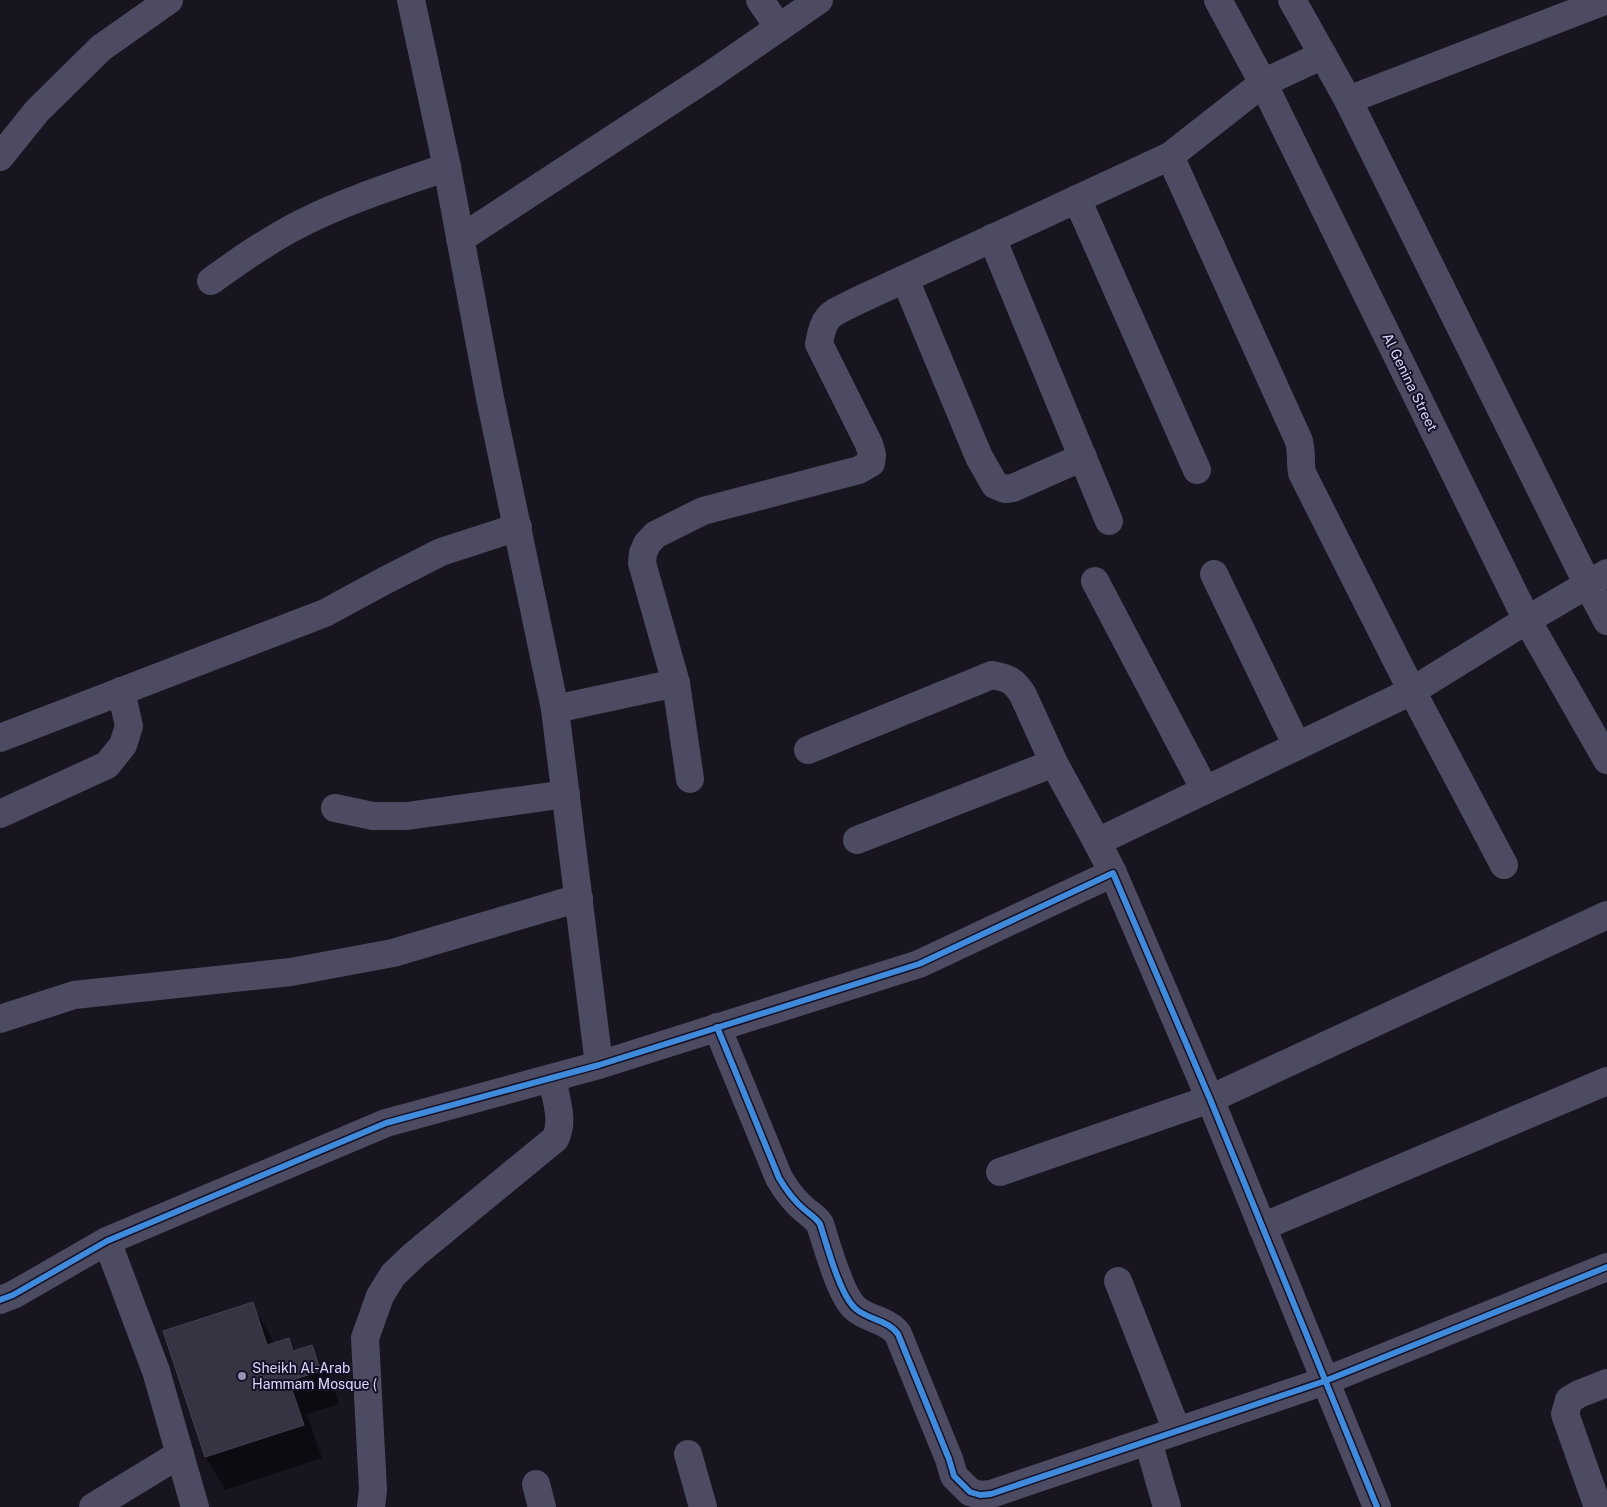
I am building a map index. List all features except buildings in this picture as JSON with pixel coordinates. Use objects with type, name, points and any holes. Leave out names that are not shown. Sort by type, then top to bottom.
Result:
[{"type":"street","points":[[0,157],[37,111],[101,48],[169,0]]},
{"type":"street","points":[[411,0],[447,167],[490,398],[555,709],[600,1065]]},
{"type":"street","points":[[760,0],[779,28]]},
{"type":"street","points":[[460,239],[709,76],[819,0]]},
{"type":"street","name":"Al Genina Street","points":[[1218,0],[1263,83],[1527,620],[1607,760]]},
{"type":"street","points":[[1292,0],[1348,100],[1597,579],[1607,621]]},
{"type":"street","points":[[1348,100],[1607,0]]},
{"type":"street","points":[[690,779],[676,683],[642,563],[643,553],[647,544],[655,535],[703,511],[859,470],[871,463],[872,454],[869,444],[819,344],[821,330],[826,319],[838,311],[905,279],[1170,156],[1263,83],[1323,55]]},
{"type":"street","points":[[1170,156],[1299,441],[1302,473],[1412,691],[1504,865]]},
{"type":"street","points":[[211,282],[250,252],[304,222],[344,204],[447,167]]},
{"type":"street","points":[[1077,199],[1197,470]]},
{"type":"street","points":[[992,238],[1109,521]]},
{"type":"street","points":[[905,279],[979,457],[995,485],[1005,489],[1013,488],[1083,457]]},
{"type":"street","points":[[0,738],[325,613],[384,580],[442,552],[518,526]]},
{"type":"street","points":[[1214,574],[1297,746]]},
{"type":"street","points":[[1097,842],[1412,691],[1597,579]]},
{"type":"street","points":[[1094,581],[1205,790]]},
{"type":"street","points":[[808,750],[992,676],[1010,680],[1016,684],[1054,763],[1114,873],[1210,1099],[1377,1507]]},
{"type":"street","points":[[555,709],[676,683]]},
{"type":"street","points":[[0,814],[107,765],[123,745],[130,726],[121,691]]},
{"type":"street","points":[[857,840],[1054,763]]},
{"type":"street","points":[[335,808],[373,816],[407,816],[566,794]]},
{"type":"street","points":[[0,1300],[13,1295],[107,1241],[386,1123],[600,1065],[919,964],[1114,873]]},
{"type":"street","points":[[0,1019],[74,996],[291,972],[393,953],[579,898]]},
{"type":"street","points":[[1000,1172],[1210,1099],[1607,915]]},
{"type":"street","points":[[717,1027],[779,1178],[788,1194],[815,1217],[820,1224],[846,1297],[854,1308],[866,1316],[893,1327],[898,1334],[949,1459],[954,1476],[970,1492],[980,1495],[992,1494],[1326,1382],[1607,1267]]},
{"type":"street","points":[[372,1507],[373,1490],[365,1338],[380,1296],[393,1276],[415,1254],[555,1138],[559,1131],[560,1120],[552,1078]]},
{"type":"street","points":[[1262,1227],[1607,1081]]},
{"type":"street","points":[[107,1241],[156,1371],[195,1507]]},
{"type":"street","points":[[1118,1281],[1177,1431]]},
{"type":"street","points":[[1598,1507],[1565,1414],[1569,1400],[1607,1382]]},
{"type":"street","points":[[1148,1441],[1167,1507]]},
{"type":"street","points":[[93,1507],[180,1454]]},
{"type":"street","points":[[688,1454],[703,1507]]},
{"type":"cycle path","points":[[0,1300],[13,1295],[107,1241],[386,1123],[599,1065],[919,964],[1113,873],[1210,1099],[1377,1507]]},
{"type":"cycle path","points":[[717,1027],[779,1178],[801,1207],[820,1224],[839,1282],[850,1302],[861,1313],[889,1326],[898,1334],[949,1459],[954,1476],[970,1492],[980,1495],[991,1494],[1325,1381],[1607,1267]]},
{"type":"place","name":"Sheikh Al-Arab Hammam Mosque (","points":[[242,1376]]}]
